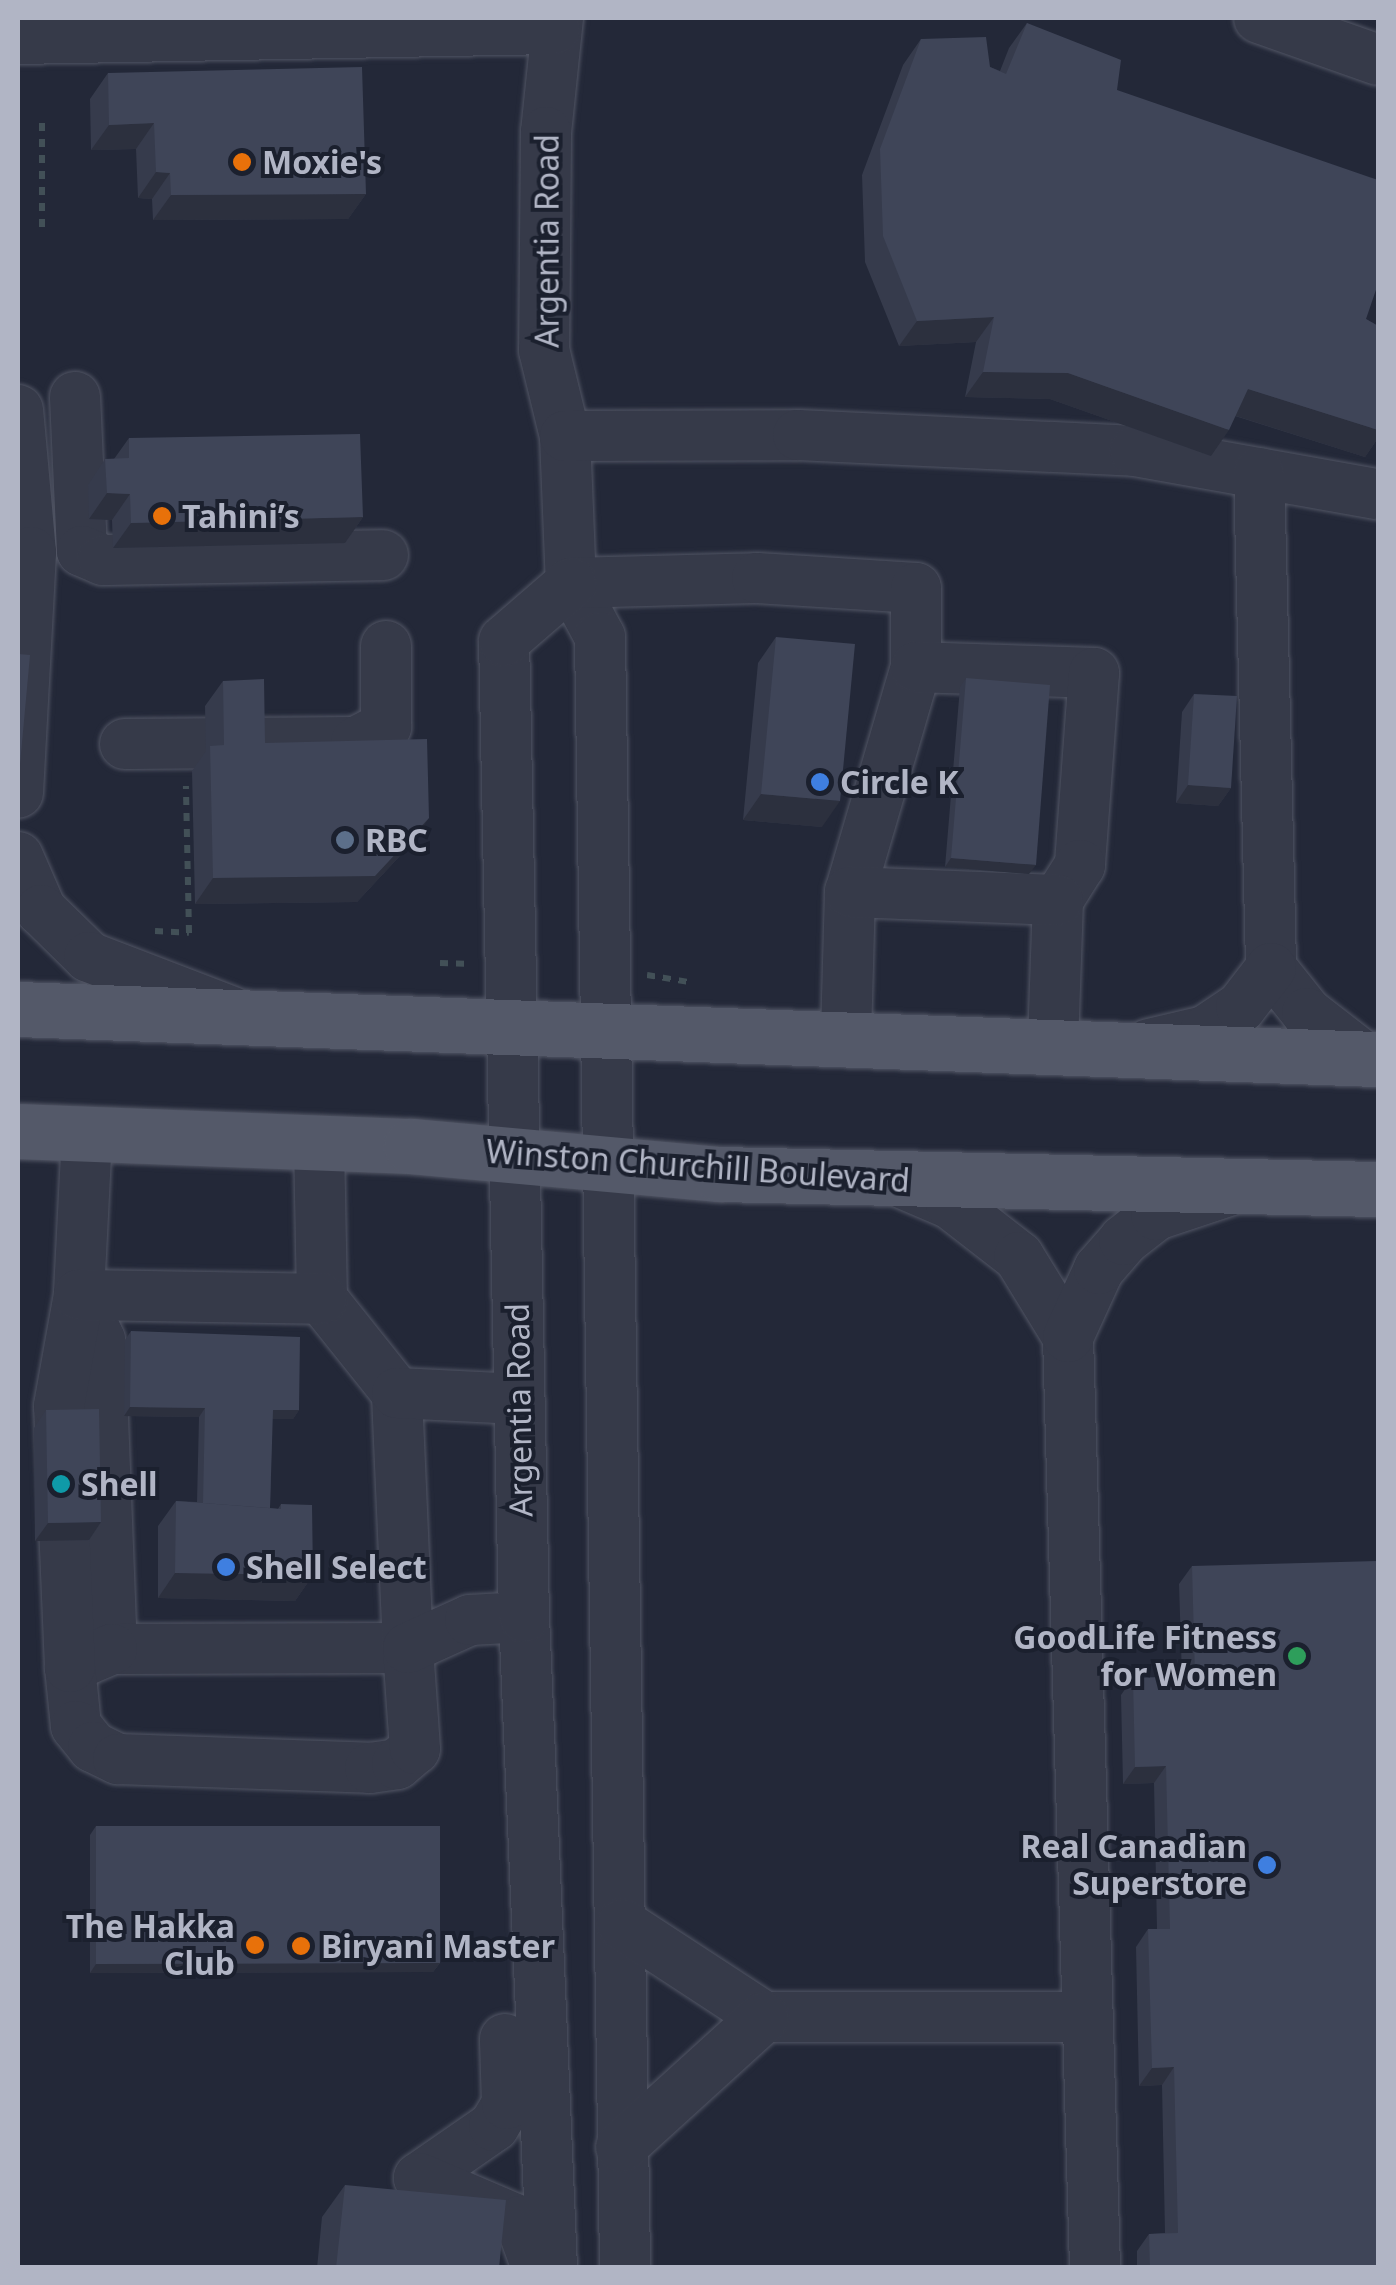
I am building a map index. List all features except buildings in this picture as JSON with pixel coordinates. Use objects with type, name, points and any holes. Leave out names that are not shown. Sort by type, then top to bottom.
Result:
[{"type":"main road","points":[[18,1009],[1136,1047],[1371,1059]]},
{"type":"main road","name":"Winston Churchill Boulevard","points":[[18,1131],[319,1143],[895,1180],[1378,1189]]},
{"type":"street","points":[[1259,18],[1378,60]]},
{"type":"street","points":[[18,39],[557,23]]},
{"type":"street","name":"Argentia Road","points":[[557,23],[546,132],[544,350],[564,436],[571,583],[600,637],[625,2268]]},
{"type":"street","points":[[75,397],[82,551],[103,560],[384,555]]},
{"type":"street","points":[[18,410],[31,552],[28,698],[18,792]]},
{"type":"street","points":[[564,436],[798,435],[1135,451],[1377,494]]},
{"type":"street","points":[[1259,473],[1271,968],[1307,1012],[1371,1059]]},
{"type":"street","points":[[571,583],[758,578],[916,588],[916,667],[850,892],[846,1037]]},
{"type":"street","name":"Argentia Road","points":[[552,2268],[535,1952],[524,1618],[504,641],[571,583]]},
{"type":"street","points":[[125,744],[356,742],[386,726],[386,646]]},
{"type":"street","points":[[916,667],[1094,673],[1080,865],[1058,900],[1053,1044]]},
{"type":"street","points":[[18,857],[41,910],[89,957],[241,1016]]},
{"type":"street","points":[[850,892],[1058,900]]},
{"type":"street","points":[[1136,1047],[1205,1031],[1241,1008],[1271,968]]},
{"type":"street","points":[[86,1135],[79,1295],[100,1340],[91,1658],[76,1726],[92,1748],[118,1759],[370,1768],[397,1764],[414,1749],[398,1393],[322,1300],[319,1143]]},
{"type":"street","points":[[895,1180],[950,1204],[1019,1257],[1068,1337]]},
{"type":"street","points":[[1094,2268],[1068,1337],[1099,1268],[1124,1240],[1156,1215],[1237,1189]]},
{"type":"street","points":[[79,1295],[322,1300]]},
{"type":"street","points":[[398,1393],[519,1399]]},
{"type":"street","points":[[91,1658],[408,1648],[470,1620],[524,1618]]},
{"type":"street","points":[[622,1924],[764,2017],[1086,2017]]},
{"type":"street","points":[[535,1952],[502,1972],[508,2104],[484,2135],[419,2178],[520,2221],[537,2268]]},
{"type":"street","points":[[621,2147],[764,2017]]},
{"type":"path","points":[[42,118],[42,227]]},
{"type":"path","points":[[137,930],[190,934],[186,773]]},
{"type":"place","name":"Moxie's","points":[[242,162]]},
{"type":"place","name":"Tahini’s","points":[[162,516]]},
{"type":"place","name":"Circle K","points":[[820,782]]},
{"type":"place","name":"RBC","points":[[345,840]]},
{"type":"place","name":"Shell","points":[[61,1484]]},
{"type":"place","name":"Shell Select","points":[[226,1567]]},
{"type":"place","name":"GoodLife Fitness for Women","points":[[1297,1656]]},
{"type":"place","name":"Real Canadian Superstore","points":[[1267,1865]]},
{"type":"place","name":"The Hakka Club","points":[[255,1945]]},
{"type":"place","name":"Biryani Master","points":[[301,1946]]}]
